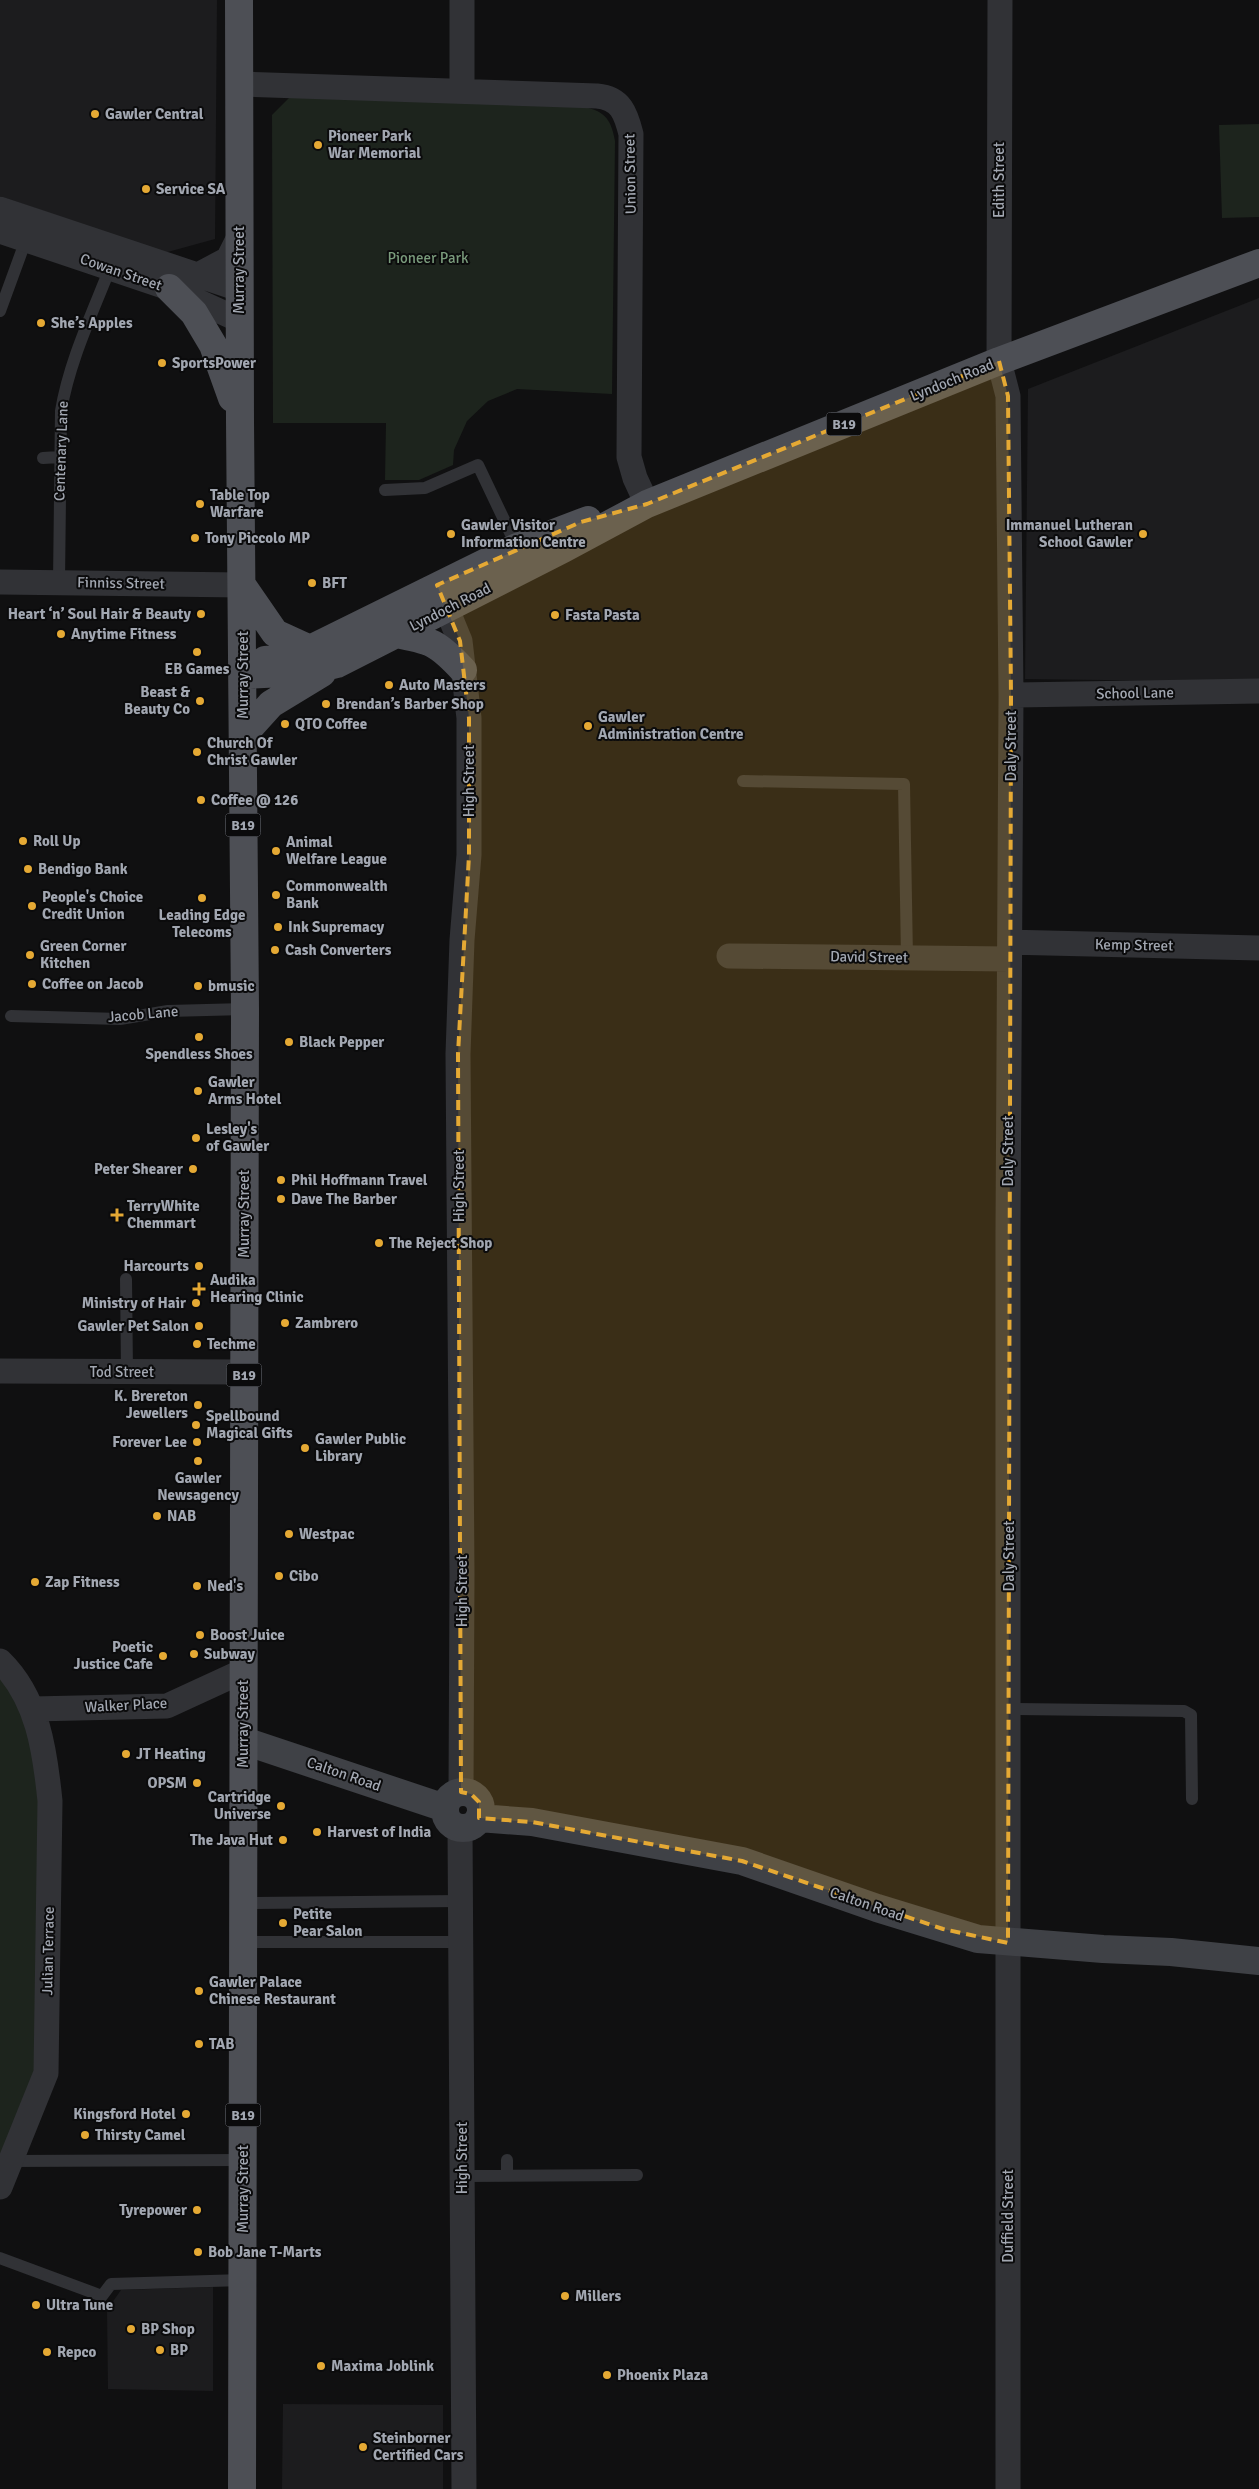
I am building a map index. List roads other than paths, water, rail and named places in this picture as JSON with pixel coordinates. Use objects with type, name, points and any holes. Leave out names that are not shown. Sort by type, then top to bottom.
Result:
[{"type":"main road","name":"Murray Street","points":[[239,0],[239,320],[245,1008],[242,2489]]},
{"type":"main road","name":"Lyndoch Road","points":[[243,667],[288,658],[442,597],[647,504],[998,361],[1259,263]]},
{"type":"main road","points":[[169,288],[194,313],[213,346],[240,421]]},
{"type":"main road","name":"Lyndoch Road","points":[[243,667],[306,672],[337,664],[395,634],[442,597],[517,547],[581,522],[647,504]]},
{"type":"main road","points":[[242,585],[275,633],[310,649]]},
{"type":"main road","points":[[395,634],[422,639],[444,649],[463,670]]},
{"type":"main road","name":"B19","points":[[243,735],[271,704],[337,664]]},
{"type":"main road","name":"Calton Road","points":[[244,1741],[461,1811],[532,1822],[742,1861],[978,1939],[1008,1943],[1171,1952],[1259,1961]]},
{"type":"street","points":[[462,0],[462,91]]},
{"type":"street","name":"Edith Street","points":[[998,361],[1000,0]]},
{"type":"street","name":"Union Street","points":[[239,84],[608,97],[622,108],[627,117],[631,134],[629,457],[635,478],[647,504]]},
{"type":"street","name":"Cowan Street","points":[[0,209],[30,230],[110,268],[169,288],[239,320]]},
{"type":"street","name":"Cowan Street","points":[[0,231],[30,230],[198,275],[239,289]]},
{"type":"street","points":[[198,275],[228,259],[239,237]]},
{"type":"street","name":"Daly Street","points":[[998,361],[1008,396],[1011,695],[1008,1943]]},
{"type":"street","name":"Finniss Street","points":[[0,582],[242,585]]},
{"type":"street","name":"High Street","points":[[442,597],[460,641],[469,718],[469,855],[462,940],[458,1054],[462,1574],[460,1942],[464,2489]]},
{"type":"street","name":"School Lane","points":[[1011,695],[1259,692]]},
{"type":"street","name":"Kemp Street","points":[[1009,951],[1259,948]]},
{"type":"street","name":"David Street","points":[[729,956],[907,958],[1009,951]]},
{"type":"street","name":"Tod Street","points":[[0,1371],[244,1372]]},
{"type":"street","name":"Julian Terrace","points":[[0,1661],[22,1690],[33,1709],[46,1759],[50,1801],[46,2073],[0,2187]]},
{"type":"street","name":"Walker Place","points":[[33,1709],[167,1706],[243,1671]]},
{"type":"street","name":"Duffield Street","points":[[1008,1943],[1008,2489]]},
{"type":"lane","points":[[0,311],[30,230]]},
{"type":"lane","name":"Centenary Lane","points":[[59,582],[59,430],[64,395],[110,268]]},
{"type":"lane","points":[[43,458],[59,457]]},
{"type":"lane","points":[[385,490],[425,488],[478,465],[517,547]]},
{"type":"lane","points":[[743,781],[904,784],[907,958]]},
{"type":"lane","name":"Jacob Lane","points":[[11,1016],[120,1019],[168,1011],[245,1008]]},
{"type":"lane","points":[[126,1279],[127,1372]]},
{"type":"lane","points":[[1009,1709],[1184,1711],[1191,1715],[1192,1799]]},
{"type":"lane","points":[[243,1903],[460,1901]]},
{"type":"lane","points":[[243,1942],[460,1942]]},
{"type":"lane","points":[[10,2161],[243,2160]]},
{"type":"lane","points":[[507,2160],[507,2175]]},
{"type":"lane","points":[[462,2176],[637,2175]]},
{"type":"lane","points":[[0,2258],[102,2296],[111,2284],[243,2280]]},
{"type":"place","name":"Gawler Central","points":[[95,114]]},
{"type":"place","name":"Pioneer Park War Memorial","points":[[318,145]]},
{"type":"place","name":"Service SA","points":[[146,189]]},
{"type":"place","name":"She’s Apples","points":[[41,323]]},
{"type":"place","name":"SportsPower","points":[[162,363]]},
{"type":"place","name":"Table Top Warfare","points":[[200,504]]},
{"type":"place","name":"Gawler Visitor Information Centre","points":[[451,534]]},
{"type":"place","name":"Immanuel Lutheran School Gawler","points":[[1143,534]]},
{"type":"place","name":"Tony Piccolo MP","points":[[195,538]]},
{"type":"place","name":"BFT","points":[[312,583]]},
{"type":"place","name":"Heart ‘n’ Soul Hair & Beauty","points":[[201,614]]},
{"type":"place","name":"Fasta Pasta","points":[[555,615]]},
{"type":"place","name":"Anytime Fitness","points":[[61,634]]},
{"type":"place","name":"EB Games","points":[[197,652]]},
{"type":"place","name":"Auto Masters","points":[[389,685]]},
{"type":"place","name":"Beast & Beauty Co","points":[[200,701]]},
{"type":"place","name":"Brendan’s Barber Shop","points":[[326,704]]},
{"type":"place","name":"QTO Coffee","points":[[285,724]]},
{"type":"place","name":"Gawler Administration Centre","points":[[588,726]]},
{"type":"place","name":"Church Of Christ Gawler","points":[[197,752]]},
{"type":"place","name":"Coffee @ 126","points":[[201,800]]},
{"type":"place","name":"Roll Up","points":[[23,841]]},
{"type":"place","name":"Animal Welfare League","points":[[276,851]]},
{"type":"place","name":"Bendigo Bank","points":[[28,869]]},
{"type":"place","name":"Commonwealth Bank","points":[[276,895]]},
{"type":"place","name":"Leading Edge Telecoms","points":[[202,898]]},
{"type":"place","name":"People's Choice Credit Union","points":[[32,906]]},
{"type":"place","name":"Ink Supremacy","points":[[278,927]]},
{"type":"place","name":"Cash Converters","points":[[275,950]]},
{"type":"place","name":"Green Corner Kitchen","points":[[30,955]]},
{"type":"place","name":"Coffee on Jacob","points":[[32,984]]},
{"type":"place","name":"bmusic","points":[[198,986]]},
{"type":"place","name":"Spendless Shoes","points":[[199,1037]]},
{"type":"place","name":"Black Pepper","points":[[289,1042]]},
{"type":"place","name":"Gawler Arms Hotel","points":[[198,1091]]},
{"type":"place","name":"Lesley's of Gawler","points":[[196,1138]]},
{"type":"place","name":"Peter Shearer","points":[[193,1169]]},
{"type":"place","name":"Phil Hoffmann Travel","points":[[281,1180]]},
{"type":"place","name":"Dave The Barber","points":[[281,1199]]},
{"type":"place","name":"TerryWhite Chemmart","points":[[117,1215]]},
{"type":"place","name":"The Reject Shop","points":[[379,1243]]},
{"type":"place","name":"Harcourts","points":[[199,1266]]},
{"type":"place","name":"Audika Hearing Clinic","points":[[199,1289]]},
{"type":"place","name":"Ministry of Hair","points":[[196,1303]]},
{"type":"place","name":"Zambrero","points":[[285,1323]]},
{"type":"place","name":"Gawler Pet Salon","points":[[199,1326]]},
{"type":"place","name":"Techme","points":[[197,1344]]},
{"type":"place","name":"K. Brereton Jewellers","points":[[198,1405]]},
{"type":"place","name":"Spellbound Magical Gifts","points":[[196,1425]]},
{"type":"place","name":"Forever Lee","points":[[197,1442]]},
{"type":"place","name":"Gawler Public Library","points":[[305,1448]]},
{"type":"place","name":"Gawler Newsagency","points":[[198,1461]]},
{"type":"place","name":"NAB","points":[[157,1516]]},
{"type":"place","name":"Westpac","points":[[289,1534]]},
{"type":"place","name":"Cibo","points":[[279,1576]]},
{"type":"place","name":"Zap Fitness","points":[[35,1582]]},
{"type":"place","name":"Ned's","points":[[197,1586]]},
{"type":"place","name":"Boost Juice","points":[[200,1635]]},
{"type":"place","name":"Subway","points":[[194,1654]]},
{"type":"place","name":"Poetic Justice Cafe","points":[[163,1656]]},
{"type":"place","name":"JT Heating","points":[[126,1754]]},
{"type":"place","name":"OPSM","points":[[197,1783]]},
{"type":"place","name":"Cartridge Universe","points":[[281,1806]]},
{"type":"place","name":"Harvest of India","points":[[317,1832]]},
{"type":"place","name":"The Java Hut","points":[[283,1840]]},
{"type":"place","name":"Petite Pear Salon","points":[[283,1923]]},
{"type":"place","name":"Gawler Palace Chinese Restaurant","points":[[199,1991]]},
{"type":"place","name":"TAB","points":[[199,2044]]},
{"type":"place","name":"Kingsford Hotel","points":[[186,2114]]},
{"type":"place","name":"Thirsty Camel","points":[[85,2135]]},
{"type":"place","name":"Tyrepower","points":[[197,2210]]},
{"type":"place","name":"Bob Jane T-Marts","points":[[198,2252]]},
{"type":"place","name":"Millers","points":[[565,2296]]},
{"type":"place","name":"Ultra Tune","points":[[36,2305]]},
{"type":"place","name":"BP Shop","points":[[131,2329]]},
{"type":"place","name":"BP","points":[[160,2350]]},
{"type":"place","name":"Repco","points":[[47,2352]]},
{"type":"place","name":"Maxima Joblink","points":[[321,2366]]},
{"type":"place","name":"Phoenix Plaza","points":[[607,2375]]},
{"type":"place","name":"Steinborner Certified Cars","points":[[363,2447]]},
{"type":"park label","name":"Pioneer Park","points":[[428,258]]}]
